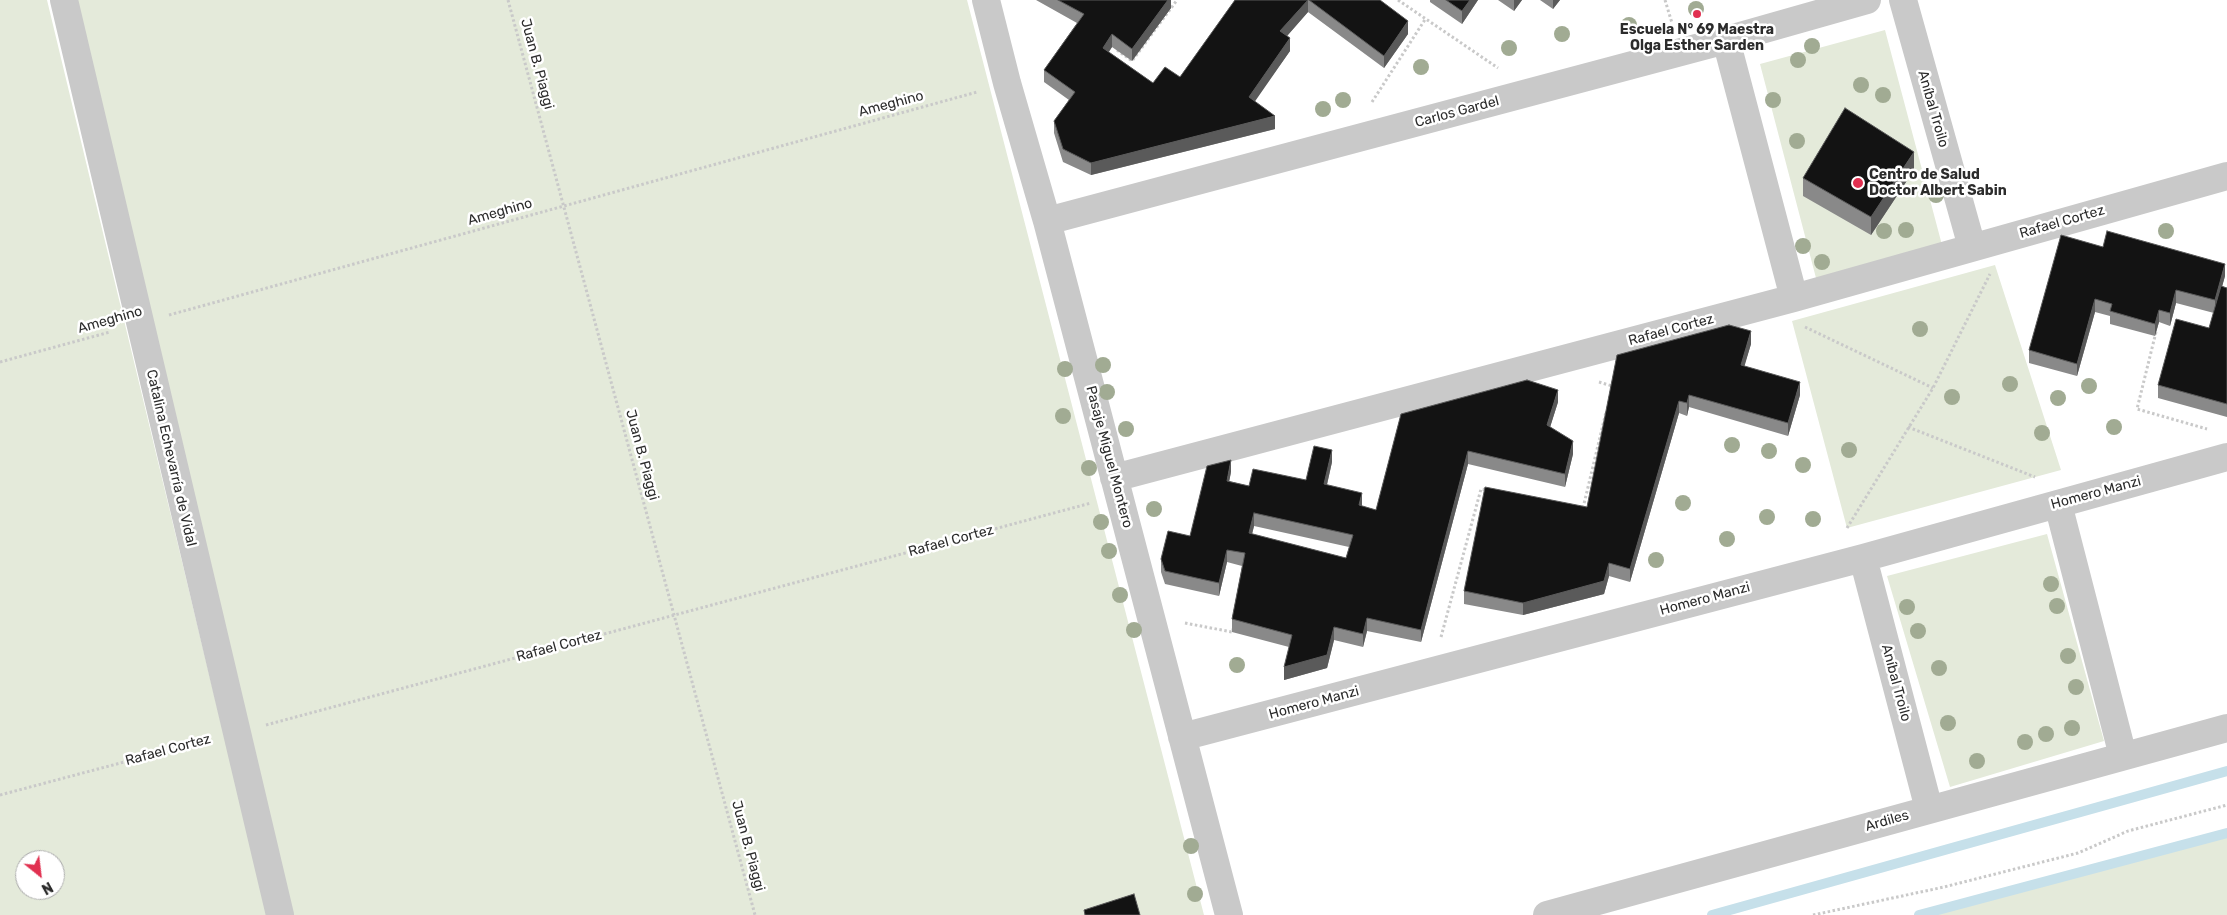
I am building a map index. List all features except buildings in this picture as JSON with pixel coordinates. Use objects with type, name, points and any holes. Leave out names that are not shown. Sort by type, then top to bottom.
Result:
[{"type":"street","name":"Catalina Echevarría de Vidal","points":[[64,0],[280,915]]},
{"type":"street","name":"Pasaje Miguel Montero","points":[[986,0],[1007,83],[1047,221],[1229,915]]},
{"type":"street","name":"Carlos Gardel","points":[[1047,221],[1726,40],[1868,0]]},
{"type":"street","name":"Aníbal Troilo","points":[[1903,0],[1972,247]]},
{"type":"street","points":[[1726,40],[1794,298]]},
{"type":"street","name":"Rafael Cortez","points":[[1116,487],[2227,176]]},
{"type":"street","name":"Homero Manzi","points":[[1182,737],[1863,558],[2227,457]]},
{"type":"street","points":[[2058,504],[2123,756]]},
{"type":"street","name":"Aníbal Troilo","points":[[1863,558],[1929,809]]},
{"type":"street","name":"Ardiles","points":[[1547,915],[2227,728]]},
{"type":"path","name":"Juan B. Piaggi","points":[[508,0],[755,915]]},
{"type":"path","points":[[1112,47],[1132,61],[1177,0]]},
{"type":"path","points":[[1398,0],[1504,73]]},
{"type":"path","points":[[1666,0],[1674,29]]},
{"type":"path","points":[[1367,109],[1426,18]]},
{"type":"path","name":"Ameghino","points":[[0,362],[1007,83]]},
{"type":"path","points":[[1847,528],[1933,388],[1990,274]]},
{"type":"path","points":[[1801,325],[1933,388]]},
{"type":"path","points":[[2157,329],[2137,409],[2210,430]]},
{"type":"path","points":[[1593,380],[1612,386],[1610,396]]},
{"type":"path","points":[[1574,507],[1583,509],[1607,405]]},
{"type":"path","points":[[1908,427],[2035,477]]},
{"type":"path","name":"Rafael Cortez","points":[[0,795],[674,615],[1116,487]]},
{"type":"path","points":[[1441,638],[1481,489],[1490,491]]},
{"type":"path","points":[[1177,621],[1232,632],[1234,622]]},
{"type":"path","points":[[1813,915],[1944,887],[2078,853],[2128,831],[2227,805]]},
{"type":"green space","points":[[0,0],[47,0],[267,915],[0,915]]},
{"type":"green space","points":[[74,0],[967,0],[1204,915],[292,915]]},
{"type":"green space","points":[[1885,30],[1942,245],[1816,278],[1760,64]]},
{"type":"green space","points":[[1995,265],[2061,470],[1847,528],[1792,321]]},
{"type":"green space","points":[[2047,534],[2104,741],[1950,787],[1887,576]]},
{"type":"green space","points":[[2227,833],[2227,915],[1919,915]]},
{"type":"waterway","points":[[1712,915],[2227,771]]},
{"type":"waterway","points":[[1919,915],[2227,833]]},
{"type":"place","name":"Escuela N° 69 Maestra Olga Esther Sarden","points":[[1697,14]]},
{"type":"place","name":"Centro de Salud Doctor Albert Sabin","points":[[1858,183]]}]
